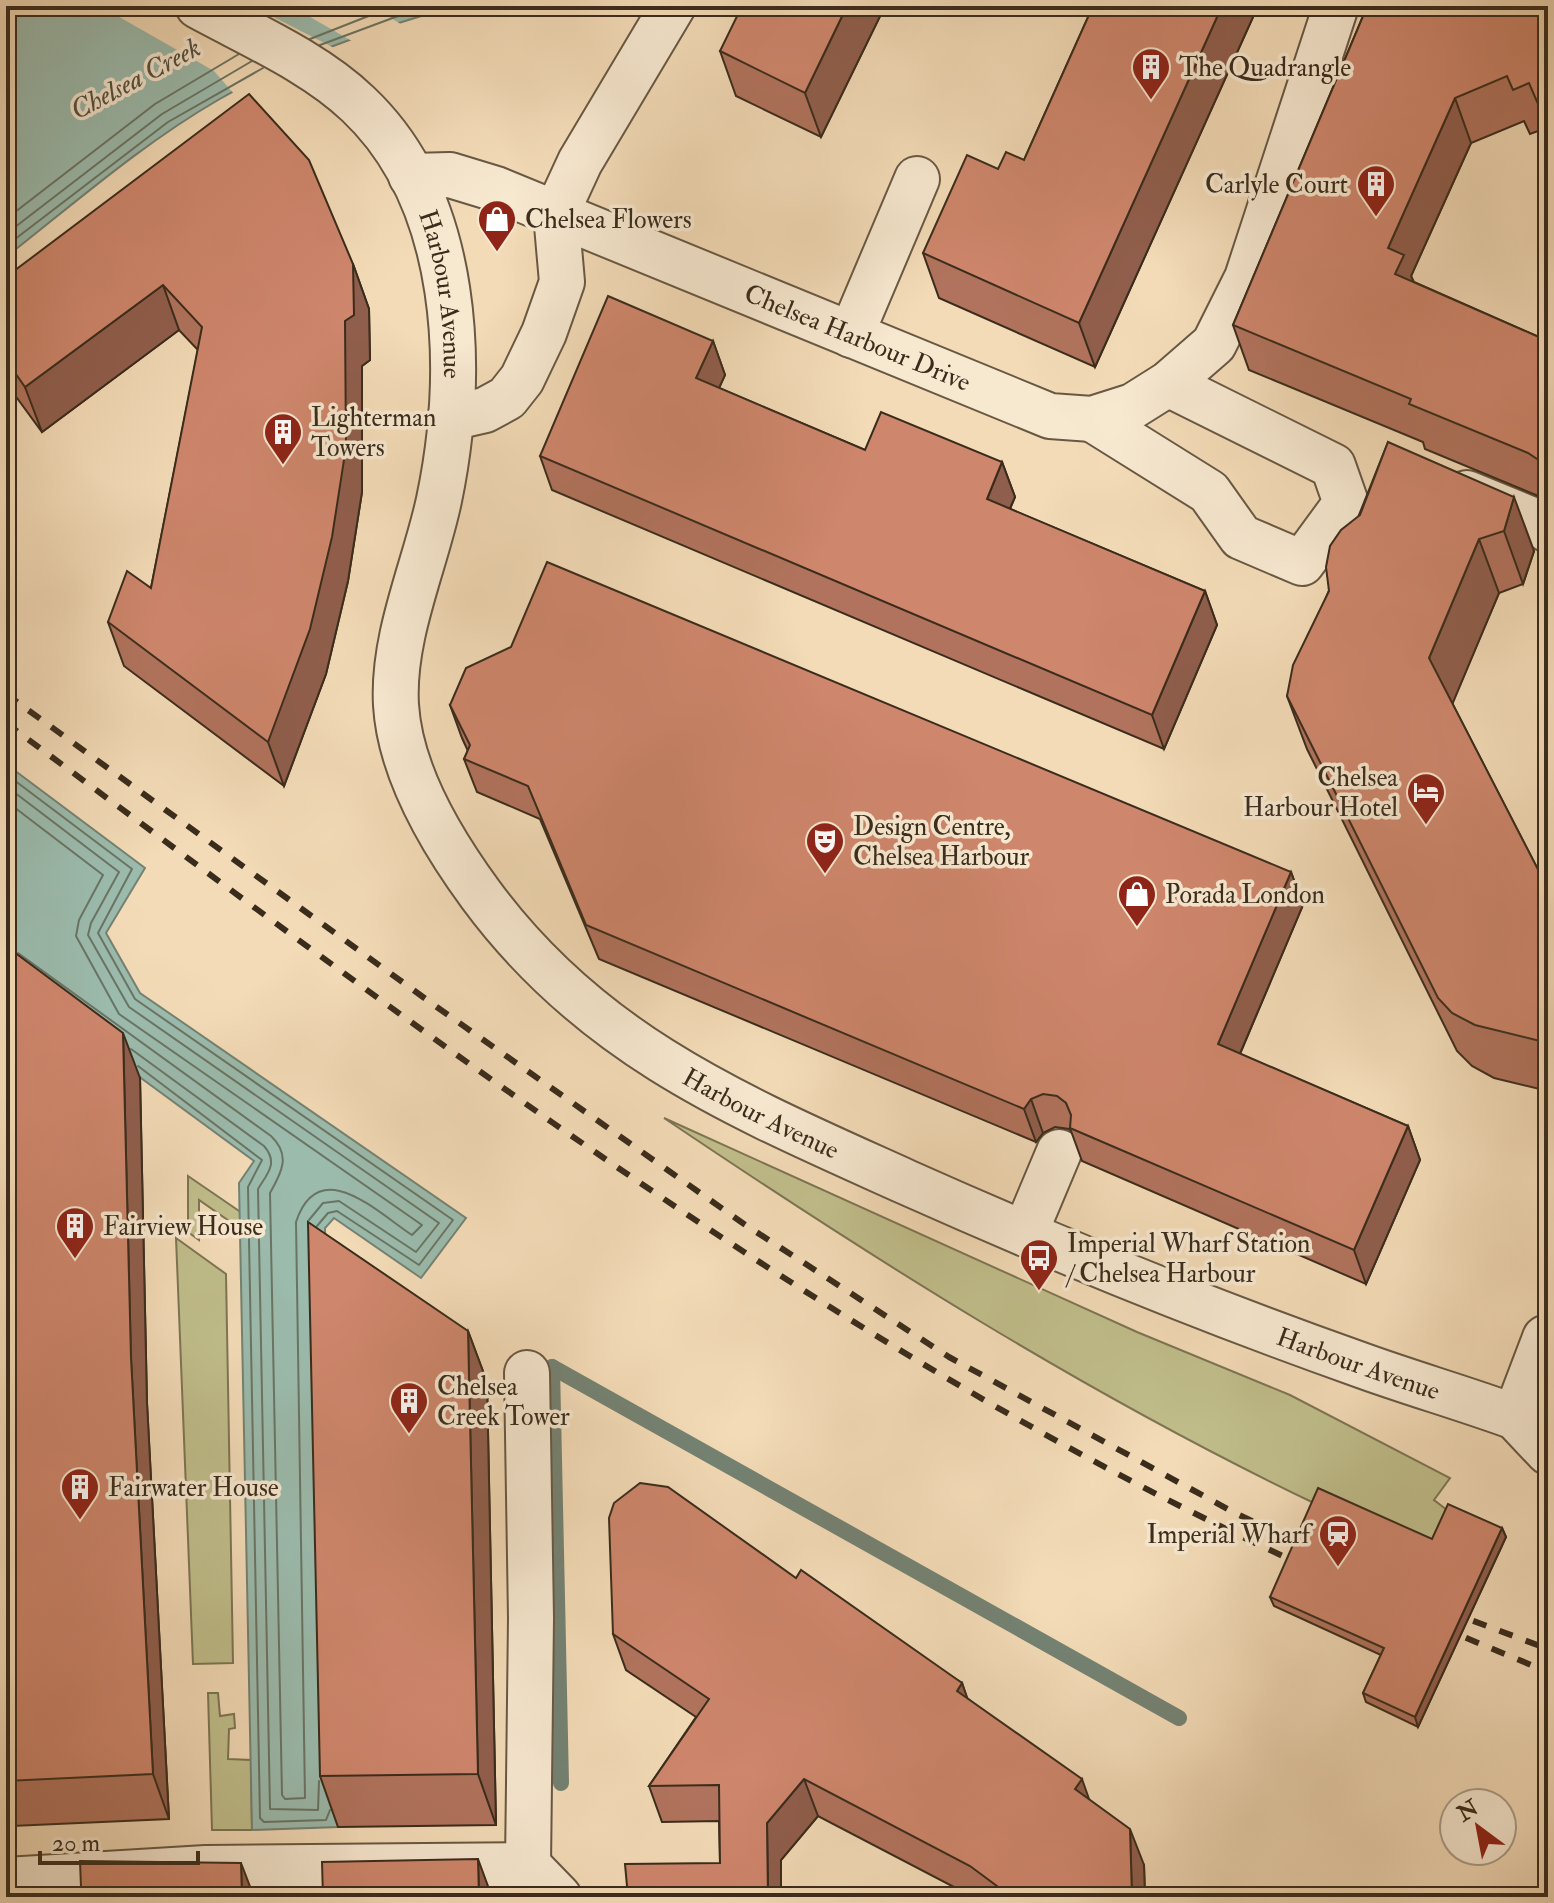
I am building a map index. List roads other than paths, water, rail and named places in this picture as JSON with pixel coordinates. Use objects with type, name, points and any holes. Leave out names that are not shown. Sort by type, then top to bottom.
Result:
[{"type":"street","points":[[198,6],[321,76],[361,107],[391,142],[411,176]]},
{"type":"street","points":[[556,214],[580,162],[673,6]]},
{"type":"street","name":"Chelsea Harbour Drive","points":[[411,176],[450,175],[556,214],[1050,416],[1092,419],[1133,406],[1168,384],[1214,344],[1247,278],[1336,6]]},
{"type":"street","name":"Harbour Avenue","points":[[411,176],[432,221],[444,271],[450,418],[440,497],[402,641],[396,707],[404,749],[423,799],[478,892],[533,960],[580,1005],[704,1087],[837,1151],[1217,1312],[1515,1417],[1548,1452]]},
{"type":"street","points":[[851,335],[917,179]]},
{"type":"street","name":"Harbour Avenue","points":[[450,418],[485,410],[507,398],[522,379],[544,333],[562,282],[556,214]]},
{"type":"street","points":[[1092,419],[1209,492],[1241,537],[1302,563],[1364,493],[1333,466],[1168,384]]},
{"type":"street","points":[[1425,476],[1535,521],[1548,530]]},
{"type":"street","points":[[1025,1233],[1059,1152]]},
{"type":"street","points":[[1515,1417],[1545,1338]]},
{"type":"street","points":[[527,1373],[531,1618],[528,1865],[559,1897]]},
{"type":"street","points":[[6,1880],[63,1887],[206,1868],[528,1865]]},
{"type":"water","name":"Chelsea Creek","points":[[58,6],[457,6],[334,46],[273,71],[218,100],[136,155],[6,257],[6,14]]},
{"type":"water","points":[[6,764],[145,868],[106,933],[140,993],[466,1218],[421,1278],[334,1218],[325,1228],[338,1827],[252,1830],[239,1183],[254,1161],[6,979]]},
{"type":"waterway","points":[[552,1367],[1179,1718]]},
{"type":"waterway","points":[[552,1367],[561,1783]]},
{"type":"railway","points":[[6,694],[434,1005],[744,1224],[949,1357],[1233,1512],[1316,1551]]},
{"type":"railway","points":[[6,723],[476,1069],[800,1288],[966,1389],[1135,1483],[1309,1568]]},
{"type":"railway","points":[[1447,1611],[1548,1649]]},
{"type":"railway","points":[[1440,1627],[1548,1672]]},
{"type":"place","name":"The Quadrangle","points":[[1151,101]]},
{"type":"place","name":"Carlyle Court","points":[[1376,218]]},
{"type":"place","name":"Chelsea Flowers","points":[[497,253]]},
{"type":"place","name":"Lighterman Towers","points":[[283,466]]},
{"type":"place","name":"Chelsea Harbour Hotel","points":[[1426,826]]},
{"type":"place","name":"Design Centre, Chelsea Harbour","points":[[825,875]]},
{"type":"place","name":"Porada London","points":[[1137,928]]},
{"type":"place","name":"Fairview House","points":[[75,1260]]},
{"type":"place","name":"Imperial Wharf Station / Chelsea Harbour","points":[[1039,1292]]},
{"type":"place","name":"Chelsea Creek Tower","points":[[409,1435]]},
{"type":"place","name":"Fairwater House","points":[[80,1521]]},
{"type":"place","name":"Imperial Wharf","points":[[1338,1568]]}]
